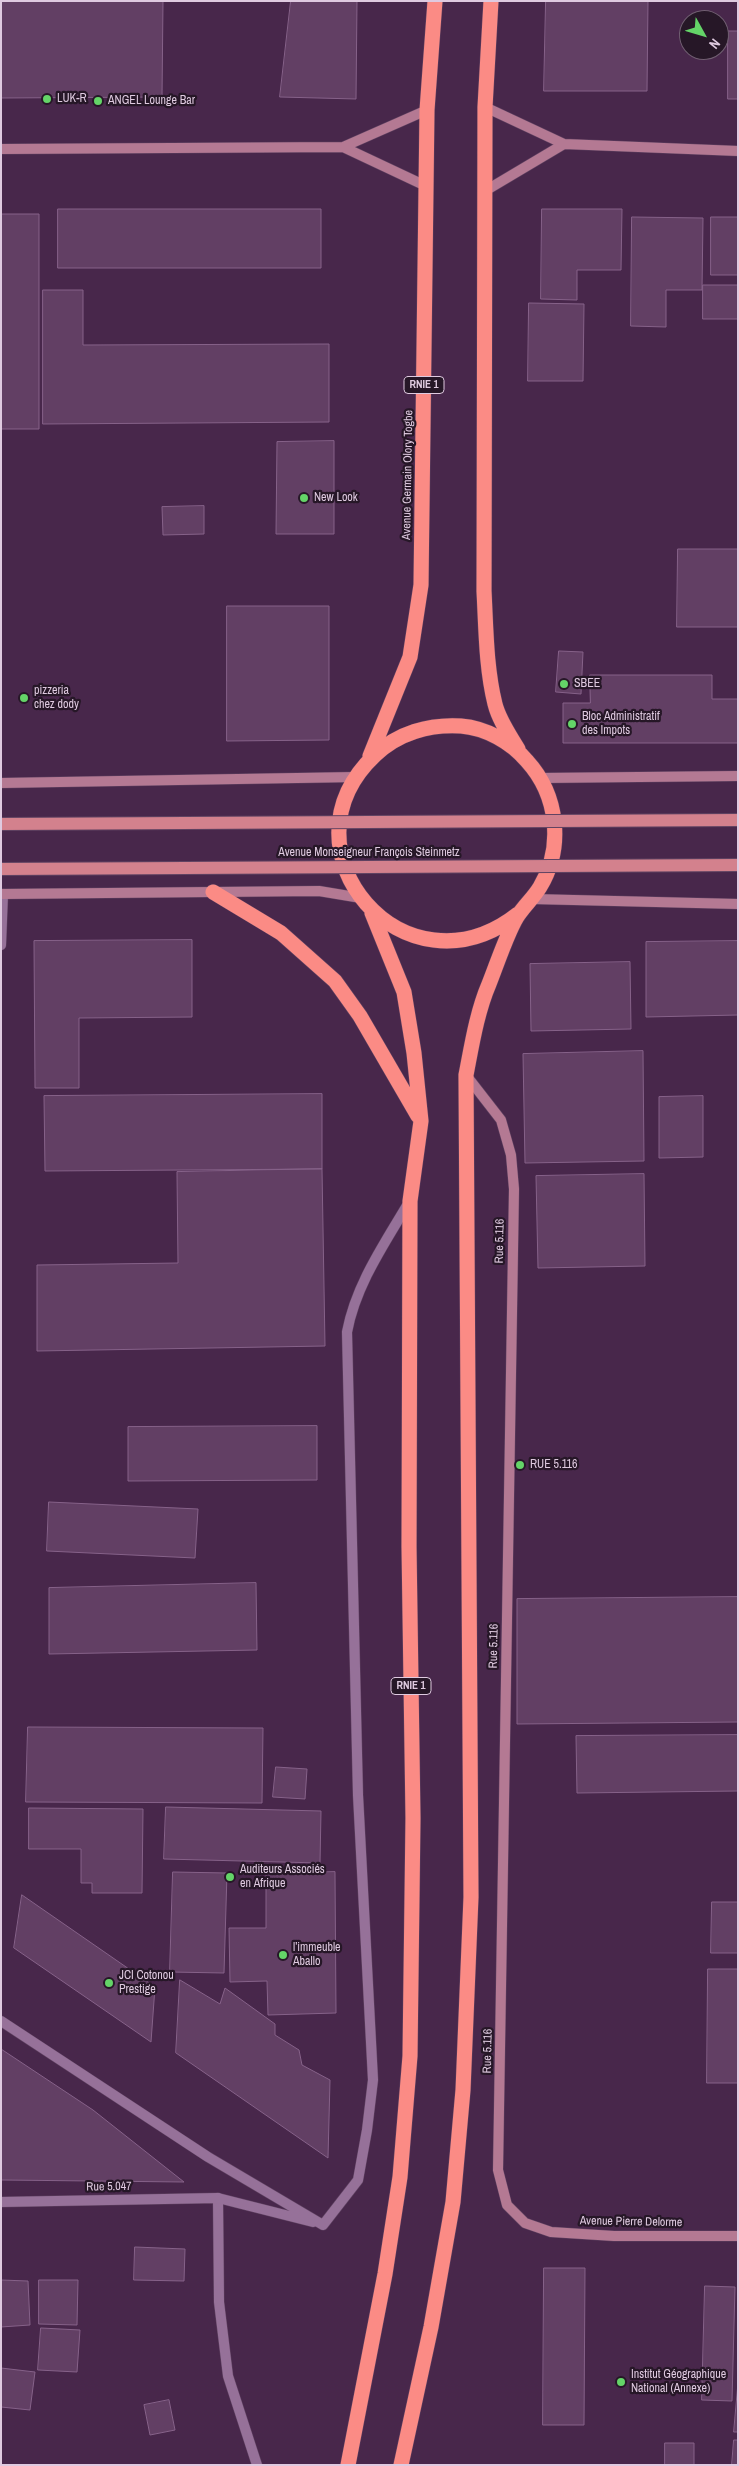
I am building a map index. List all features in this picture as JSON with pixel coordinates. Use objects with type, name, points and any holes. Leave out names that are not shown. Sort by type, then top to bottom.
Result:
[{"type":"highway","name":"Avenue Germain Olory Togbe","points":[[368,760],[410,656],[421,585],[428,110],[435,1]]},
{"type":"highway","name":"RNIE 1","points":[[366,904],[404,932],[430,940],[457,941],[484,935],[518,914],[532,899],[547,874],[554,847],[554,818],[551,804],[540,778],[521,754],[503,724],[495,704],[490,670],[484,591],[485,107],[491,1]]},
{"type":"highway","name":"RNIE 1","points":[[348,2465],[385,2274],[400,2177],[410,2056],[413,1818],[410,1546],[410,1201],[421,1122],[414,1053],[404,992],[366,904],[354,888],[344,864],[339,839],[345,800],[356,777],[368,760],[381,748],[412,732],[447,725],[481,730],[510,745],[521,754]]},
{"type":"highway","points":[[213,892],[281,932],[335,981],[360,1016],[421,1122]]},
{"type":"highway","name":"RNIE 1","points":[[400,2465],[431,2327],[453,2202],[463,2090],[471,1897],[466,1074],[488,987],[518,914]]},
{"type":"main road","points":[[485,107],[564,144],[738,151]]},
{"type":"main road","points":[[1,149],[343,148],[428,110]]},
{"type":"main road","points":[[486,191],[564,144]]},
{"type":"main road","points":[[343,148],[428,187]]},
{"type":"main road","points":[[540,778],[738,776]]},
{"type":"main road","points":[[1,783],[356,777]]},
{"type":"main road","points":[[1,824],[738,820]]},
{"type":"main road","name":"Avenue Monseigneur François Steinmetz","points":[[1,868],[738,864]]},
{"type":"main road","points":[[2,894],[319,891],[366,904]]},
{"type":"main road","points":[[532,899],[738,904]]},
{"type":"main road","name":"Rue 5.116","points":[[466,1074],[501,1120],[511,1155],[514,1189],[498,2170],[507,2205],[525,2223]]},
{"type":"main road","name":"Avenue Pierre Delorme","points":[[525,2223],[551,2232],[614,2236],[738,2236]]},
{"type":"street","points":[[1,945],[2,894]]},
{"type":"street","points":[[1,2021],[208,2157],[323,2225],[358,2180],[373,2080],[358,1795],[347,1332],[351,1310],[359,1290],[410,1201]]},
{"type":"street","points":[[218,2198],[219,2302],[228,2376],[257,2465]]},
{"type":"street","name":"Rue 5.047","points":[[1,2202],[218,2198],[323,2225]]},
{"type":"building","points":[[1,1],[163,1],[162,97],[1,98]]},
{"type":"building","points":[[291,1],[357,1],[356,99],[280,97]]},
{"type":"building","points":[[546,1],[648,1],[647,91],[544,91]]},
{"type":"building","points":[[729,31],[738,31],[738,99],[728,99]]},
{"type":"building","points":[[58,209],[321,209],[321,268],[58,268]]},
{"type":"building","points":[[542,209],[622,209],[621,270],[577,270],[577,300],[541,299]]},
{"type":"building","points":[[1,214],[39,214],[39,429],[1,429]]},
{"type":"building","points":[[632,217],[703,218],[702,290],[666,290],[666,327],[631,326]]},
{"type":"building","points":[[711,217],[738,217],[738,275],[711,275]]},
{"type":"building","points":[[703,285],[738,285],[738,319],[703,319]]},
{"type":"building","points":[[43,290],[83,290],[83,345],[329,344],[329,422],[43,424]]},
{"type":"building","points":[[529,303],[584,304],[583,381],[528,381]]},
{"type":"building","points":[[334,441],[334,534],[276,534],[277,442]]},
{"type":"building","points":[[204,506],[204,534],[163,535],[162,507]]},
{"type":"building","points":[[678,549],[738,549],[738,627],[677,627]]},
{"type":"building","points":[[227,606],[329,606],[329,740],[227,741]]},
{"type":"building","points":[[559,651],[583,652],[581,694],[556,692]]},
{"type":"building","points":[[590,675],[712,675],[712,699],[738,699],[738,743],[563,743],[563,703],[590,703]]},
{"type":"building","points":[[192,940],[192,1017],[79,1018],[79,1088],[35,1088],[34,941]]},
{"type":"building","points":[[738,941],[738,1015],[646,1017],[646,942]]},
{"type":"building","points":[[630,962],[631,1029],[531,1031],[530,964]]},
{"type":"building","points":[[643,1051],[644,1161],[525,1163],[523,1054]]},
{"type":"building","points":[[322,1094],[322,1169],[45,1171],[44,1096]]},
{"type":"building","points":[[703,1096],[703,1157],[659,1158],[659,1097]]},
{"type":"building","points":[[322,1169],[325,1346],[37,1351],[37,1265],[178,1263],[177,1172]]},
{"type":"building","points":[[644,1174],[645,1266],[538,1268],[536,1176]]},
{"type":"building","points":[[317,1426],[317,1480],[128,1481],[128,1427]]},
{"type":"building","points":[[49,1502],[198,1509],[195,1558],[47,1551]]},
{"type":"building","points":[[256,1583],[257,1650],[49,1654],[49,1588]]},
{"type":"building","points":[[738,1597],[738,1722],[517,1724],[517,1599]]},
{"type":"building","points":[[28,1727],[263,1728],[262,1803],[26,1802]]},
{"type":"building","points":[[738,1735],[738,1791],[577,1793],[576,1736]]},
{"type":"building","points":[[276,1767],[307,1769],[305,1799],[273,1797]]},
{"type":"building","points":[[166,1807],[321,1811],[320,1863],[164,1859]]},
{"type":"building","points":[[29,1808],[143,1809],[142,1893],[92,1893],[92,1883],[81,1883],[81,1849],[29,1849]]},
{"type":"building","points":[[173,1872],[227,1873],[224,1973],[170,1972]]},
{"type":"building","name":"l’immeuble Aballo","points":[[335,1872],[336,2013],[268,2015],[267,1981],[230,1982],[229,1928],[266,1928],[266,1874]]},
{"type":"building","points":[[22,1895],[155,1987],[151,2042],[14,1948]]},
{"type":"building","points":[[712,1902],[738,1902],[738,1953],[711,1953]]},
{"type":"building","points":[[708,1969],[738,1969],[738,2083],[707,2083]]},
{"type":"building","points":[[180,1980],[220,2004],[225,1988],[275,2024],[275,2035],[299,2050],[302,2065],[330,2080],[328,2158],[176,2053]]},
{"type":"building","points":[[1,2049],[93,2110],[184,2182],[1,2180]]},
{"type":"building","points":[[135,2247],[185,2249],[184,2281],[134,2280]]},
{"type":"building","points":[[544,2268],[585,2268],[584,2425],[543,2425]]},
{"type":"building","points":[[1,2280],[28,2281],[30,2325],[1,2327]]},
{"type":"building","points":[[39,2280],[78,2280],[77,2325],[39,2324]]},
{"type":"building","points":[[705,2286],[735,2287],[732,2401],[702,2400]]},
{"type":"building","points":[[41,2328],[80,2330],[77,2372],[38,2370]]},
{"type":"building","points":[[1,2368],[35,2372],[30,2410],[1,2407]]},
{"type":"building","points":[[738,2383],[738,2432],[734,2432]]},
{"type":"building","points":[[169,2400],[175,2430],[150,2435],[144,2405]]},
{"type":"building","points":[[734,2440],[738,2440],[738,2465],[732,2465]]},
{"type":"building","points":[[665,2443],[694,2443],[694,2465],[665,2465]]},
{"type":"place","name":"LUK-R","points":[[47,99]]},
{"type":"place","name":"ANGEL Lounge Bar","points":[[98,101]]},
{"type":"place","name":"New Look","points":[[304,498]]},
{"type":"place","name":"SBEE","points":[[564,684]]},
{"type":"place","name":"pizzeria chez dody","points":[[24,698]]},
{"type":"place","name":"Bloc Administratif des Impots","points":[[572,724]]},
{"type":"place","name":"RUE 5.116","points":[[520,1465]]},
{"type":"place","name":"Auditeurs Associés en Afrique","points":[[230,1877]]},
{"type":"place","name":"l’immeuble Aballo","points":[[283,1955]]},
{"type":"place","name":"JCI Cotonou Prestige","points":[[109,1983]]},
{"type":"place","name":"Institut Géographique National (Annexe)","points":[[621,2382]]}]
